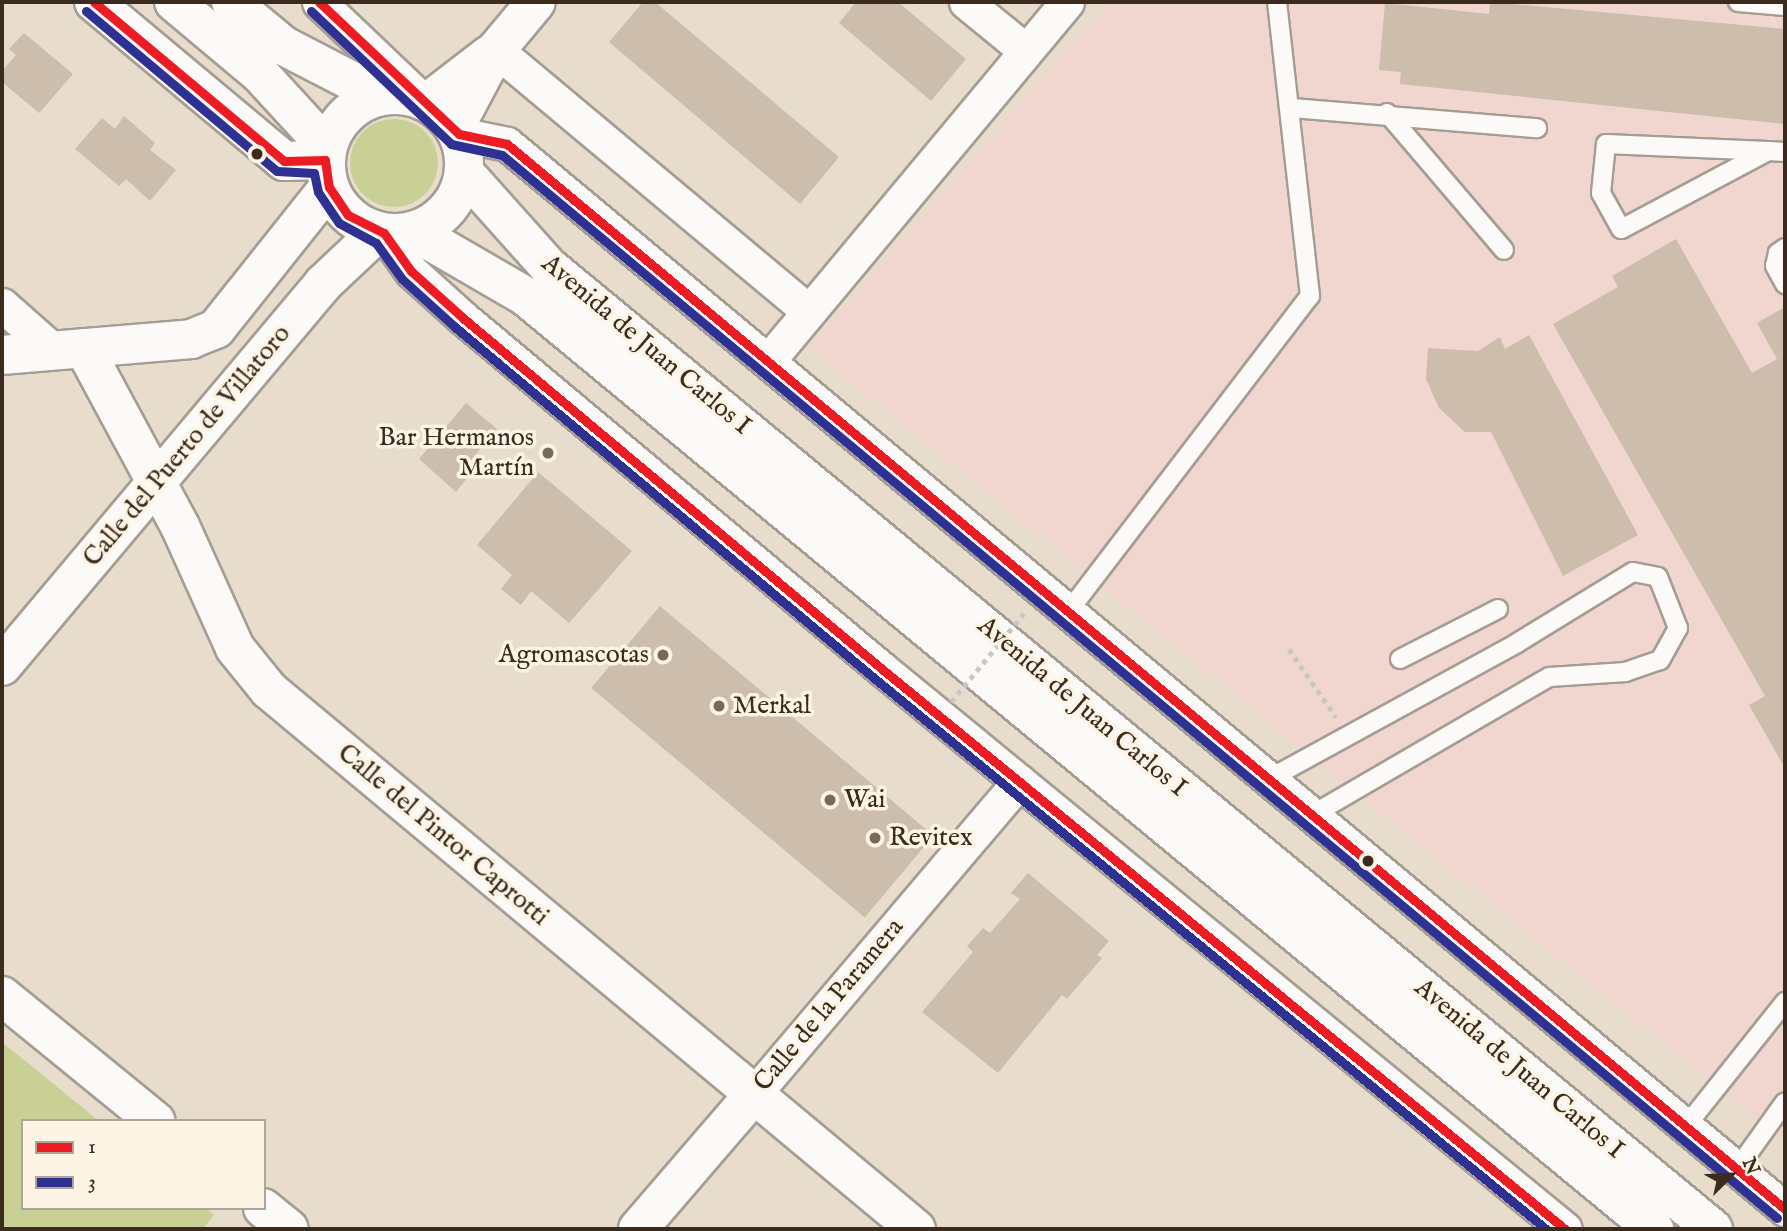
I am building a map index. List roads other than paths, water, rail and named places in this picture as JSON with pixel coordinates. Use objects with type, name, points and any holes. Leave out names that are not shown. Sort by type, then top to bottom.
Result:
[{"type":"main road","points":[[94,2],[284,161],[327,165]]},
{"type":"main road","points":[[174,2],[260,74],[327,165],[348,215],[392,232],[438,219],[447,209],[464,172],[441,116],[379,95],[284,46],[231,2]]},
{"type":"main road","points":[[441,116],[536,2]]},
{"type":"main road","points":[[2,355],[191,339],[216,329],[327,165],[345,114],[379,95]]},
{"type":"main road","name":"Avenida de Juan Carlos I","points":[[464,172],[549,267],[1713,1229]]},
{"type":"main road","name":"Avenida de Juan Carlos I","points":[[392,232],[525,296],[1654,1229]]},
{"type":"main road","name":"Calle del Puerto de Villatoro","points":[[2,666],[324,283],[392,232]]},
{"type":"main road","name":"Calle del Pintor Caprotti","points":[[69,350],[158,482],[235,648],[269,690],[916,1229]]},
{"type":"main road","points":[[2,996],[153,1119]]},
{"type":"main road","name":"Calle de la Paramera","points":[[638,1229],[754,1094]]},
{"type":"main road","points":[[265,1210],[289,1229]]},
{"type":"street","points":[[319,2],[441,116],[507,144],[1785,1209]]},
{"type":"street","points":[[966,2],[1026,51]]},
{"type":"street","points":[[768,361],[1067,2]]},
{"type":"street","points":[[496,50],[809,312]]},
{"type":"street","points":[[392,232],[411,271],[463,318],[1020,781],[1543,1223]]},
{"type":"street","name":"Calle del Pintor Caprotti","points":[[2,305],[69,350]]},
{"type":"street","name":"Calle de la Paramera","points":[[754,1094],[1020,781]]},
{"type":"lane","points":[[1068,612],[1310,296],[1292,108],[1277,2]]},
{"type":"lane","points":[[1738,2],[1785,6]]},
{"type":"lane","points":[[1292,108],[1387,113],[1537,128]]},
{"type":"lane","points":[[1387,113],[1504,250]]},
{"type":"lane","points":[[1606,144],[1776,152],[1621,229],[1601,193],[1606,144]]},
{"type":"lane","points":[[1785,248],[1778,253],[1775,266],[1785,284]]},
{"type":"lane","points":[[1269,779],[1517,643],[1633,572],[1658,577],[1678,628],[1660,660],[1626,672],[1549,677],[1312,815]]},
{"type":"lane","points":[[1400,659],[1498,608]]},
{"type":"lane","points":[[1686,1126],[1785,1002]]},
{"type":"lane","points":[[1737,1169],[1785,1102]]},
{"type":"place","name":"Bar Hermanos Martín","points":[[548,453]]},
{"type":"place","name":"Agromascotas","points":[[663,655]]},
{"type":"place","name":"Merkal","points":[[719,706]]},
{"type":"place","name":"Wai","points":[[830,800]]},
{"type":"place","name":"Revitex","points":[[875,838]]}]
